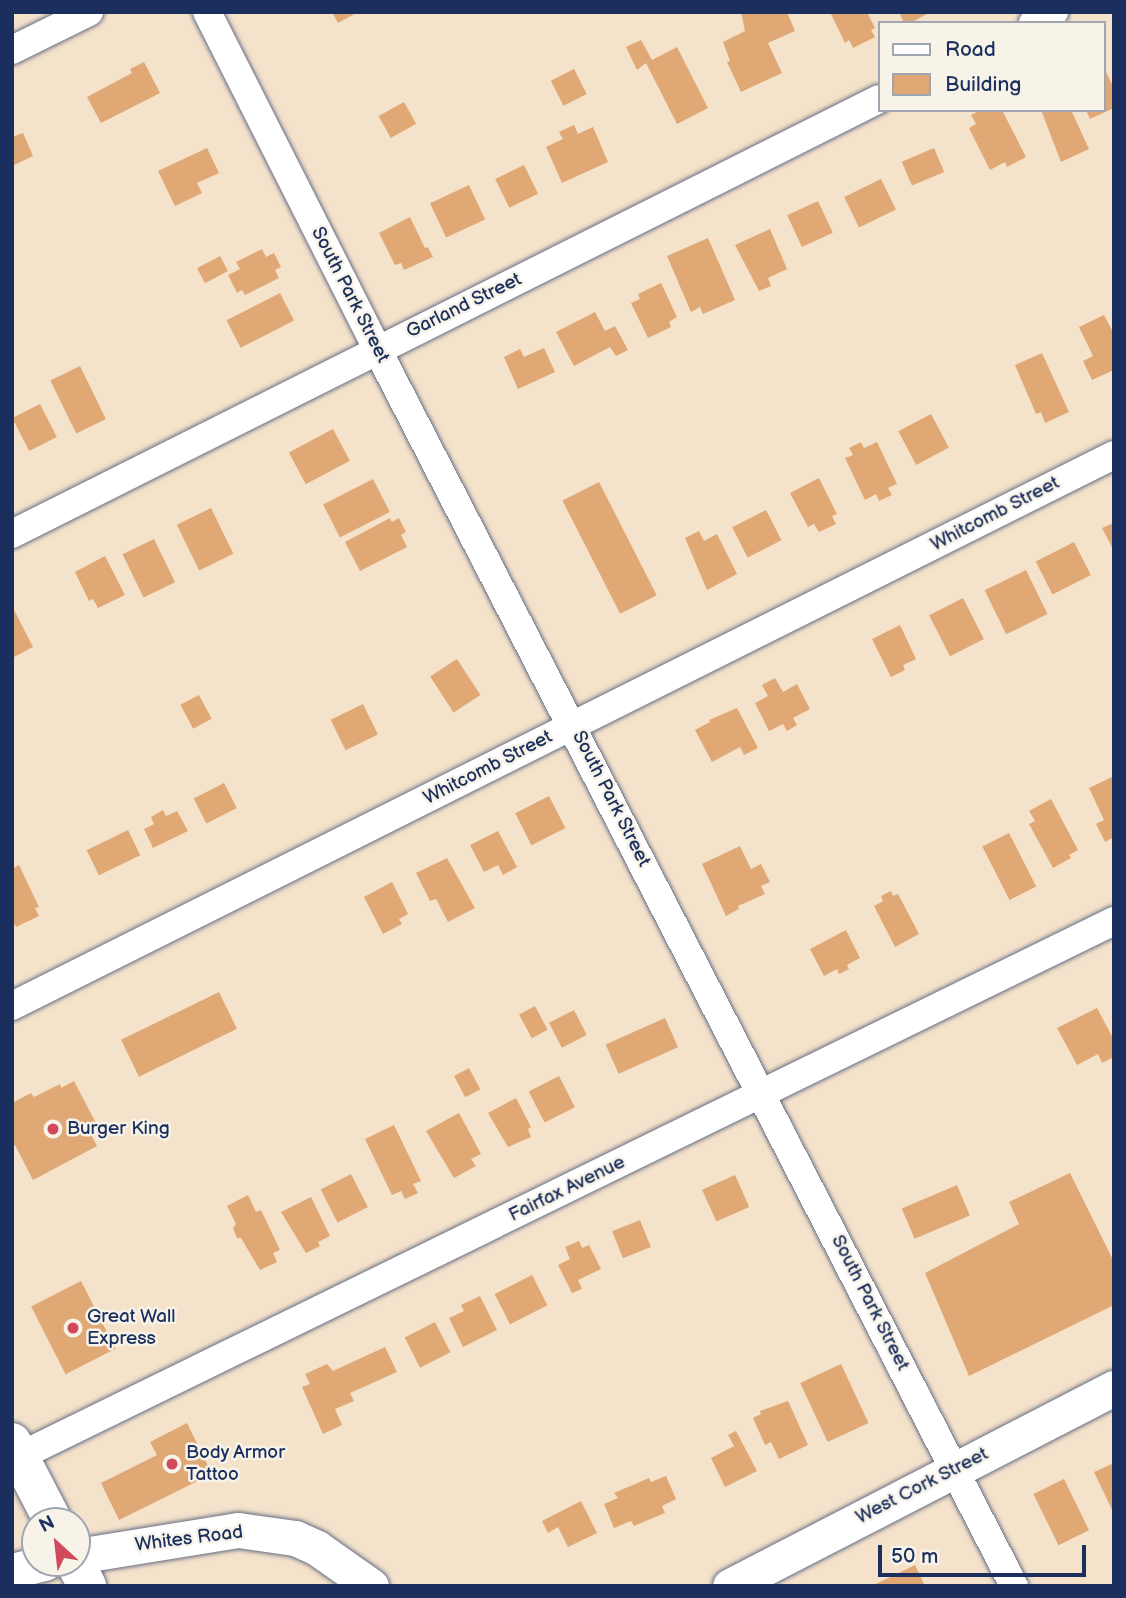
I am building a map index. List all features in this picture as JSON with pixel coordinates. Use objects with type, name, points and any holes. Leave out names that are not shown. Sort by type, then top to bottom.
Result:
[{"type":"main road","points":[[16,1449],[46,1507]]},
{"type":"street","points":[[12,50],[89,12]]},
{"type":"street","name":"South Park Street","points":[[207,12],[377,349],[573,725],[1014,1586]]},
{"type":"street","points":[[1036,21],[1054,12]]},
{"type":"street","name":"Garland Street","points":[[12,534],[878,99]]},
{"type":"street","name":"Whitcomb Street","points":[[12,1006],[1114,455]]},
{"type":"street","name":"Fairfax Avenue","points":[[16,1449],[763,1094],[1114,921]]},
{"type":"street","name":"West Cork Street","points":[[730,1586],[1114,1388]]},
{"type":"street","name":"Whites Road","points":[[91,1554],[238,1530],[270,1533],[306,1543],[349,1568],[371,1586]]},
{"type":"building","points":[[332,12],[358,12],[338,23]]},
{"type":"building","points":[[741,12],[787,12],[795,31],[768,43],[782,73],[741,92],[727,62],[730,61],[723,42],[745,31]]},
{"type":"building","points":[[830,12],[867,12],[875,28],[871,30],[875,37],[853,48],[849,40],[845,43]]},
{"type":"building","points":[[899,12],[930,12],[914,21],[903,21]]},
{"type":"building","points":[[641,40],[652,60],[677,47],[708,108],[677,124],[646,63],[637,70],[626,47]]},
{"type":"building","points":[[144,62],[160,93],[101,123],[87,97],[132,73],[130,69]]},
{"type":"building","points":[[574,69],[587,94],[564,106],[551,81]]},
{"type":"building","points":[[1105,70],[1114,88],[1114,108],[1090,119],[1087,112],[1105,112]]},
{"type":"building","points":[[404,102],[416,124],[391,138],[379,116]]},
{"type":"building","points":[[977,112],[1003,112],[1026,157],[1007,167],[1005,162],[990,170],[969,128],[976,124],[971,115]]},
{"type":"building","points":[[1042,112],[1072,112],[1089,149],[1061,162]]},
{"type":"building","points":[[574,125],[578,134],[593,127],[608,162],[562,183],[546,147],[563,139],[559,132]]},
{"type":"building","points":[[23,133],[33,156],[12,166],[12,137]]},
{"type":"building","points":[[207,148],[219,173],[197,183],[202,193],[175,206],[158,171]]},
{"type":"building","points":[[934,148],[944,172],[912,186],[902,162]]},
{"type":"building","points":[[524,165],[538,194],[509,208],[495,179]]},
{"type":"building","points":[[881,179],[896,210],[859,228],[844,197]]},
{"type":"building","points":[[469,185],[485,219],[446,238],[430,203]]},
{"type":"building","points":[[818,201],[833,233],[802,247],[787,215]]},
{"type":"building","points":[[410,217],[425,248],[428,247],[433,257],[404,270],[401,263],[395,265],[379,233]]},
{"type":"building","points":[[770,229],[787,269],[768,278],[771,286],[759,291],[735,245]]},
{"type":"building","points":[[708,238],[735,300],[703,314],[700,307],[691,312],[667,256]]},
{"type":"building","points":[[262,249],[266,257],[274,253],[281,267],[275,270],[279,278],[245,295],[242,290],[237,293],[228,275],[240,269],[236,262]]},
{"type":"building","points":[[220,256],[228,271],[205,283],[197,268]]},
{"type":"building","points":[[661,283],[677,317],[669,322],[671,327],[648,338],[631,303],[640,299],[638,294]]},
{"type":"building","points":[[280,293],[294,321],[241,348],[227,320]]},
{"type":"building","points":[[595,312],[605,331],[615,326],[628,350],[616,356],[610,347],[574,366],[556,332]]},
{"type":"building","points":[[1104,315],[1114,334],[1114,370],[1092,380],[1083,361],[1093,356],[1079,327]]},
{"type":"building","points":[[544,348],[555,372],[518,389],[504,357],[520,349],[524,357]]},
{"type":"building","points":[[1042,353],[1069,412],[1045,423],[1041,412],[1036,414],[1015,365]]},
{"type":"building","points":[[80,366],[106,419],[76,433],[50,380]]},
{"type":"building","points":[[40,404],[57,437],[29,451],[12,418]]},
{"type":"building","points":[[931,414],[949,448],[916,465],[898,431]]},
{"type":"building","points":[[333,429],[350,461],[306,484],[289,452]]},
{"type":"building","points":[[861,442],[864,448],[877,442],[897,484],[888,488],[892,495],[879,501],[876,494],[865,500],[845,458],[853,455],[849,448]]},
{"type":"building","points":[[819,478],[837,514],[832,516],[836,524],[819,532],[814,524],[808,527],[790,493]]},
{"type":"building","points":[[373,479],[390,512],[340,537],[323,504]]},
{"type":"building","points":[[599,482],[657,595],[620,614],[562,501]]},
{"type":"building","points":[[211,508],[233,554],[199,570],[177,525]]},
{"type":"building","points":[[766,510],[781,540],[748,558],[732,527]]},
{"type":"building","points":[[390,518],[392,522],[399,518],[406,532],[401,535],[407,547],[360,571],[345,542]]},
{"type":"building","points":[[1114,523],[1114,551],[1102,528]]},
{"type":"building","points":[[699,531],[704,541],[717,534],[737,574],[707,590],[685,538]]},
{"type":"building","points":[[154,539],[175,582],[144,597],[123,554]]},
{"type":"building","points":[[1074,542],[1091,575],[1052,594],[1036,562]]},
{"type":"building","points":[[105,556],[125,595],[98,608],[93,599],[89,601],[75,572]]},
{"type":"building","points":[[1026,570],[1047,614],[1006,634],[985,590]]},
{"type":"building","points":[[963,598],[984,639],[950,656],[929,615]]},
{"type":"building","points":[[12,606],[33,647],[12,658]]},
{"type":"building","points":[[900,625],[916,659],[903,665],[905,670],[891,677],[872,639]]},
{"type":"building","points":[[457,659],[480,695],[454,712],[430,676]]},
{"type":"building","points":[[775,678],[783,692],[797,684],[810,709],[793,718],[797,725],[787,731],[783,724],[769,731],[755,703],[768,696],[762,685]]},
{"type":"building","points":[[199,695],[212,719],[193,729],[180,705]]},
{"type":"building","points":[[363,704],[378,735],[346,750],[331,720]]},
{"type":"building","points":[[737,708],[758,748],[744,755],[740,747],[712,762],[695,730],[710,722],[709,720]]},
{"type":"building","points":[[1114,776],[1114,837],[1105,842],[1096,824],[1104,820],[1089,788]]},
{"type":"building","points":[[224,783],[237,808],[206,823],[194,798]]},
{"type":"building","points":[[549,796],[565,828],[531,845],[515,813]]},
{"type":"building","points":[[1051,799],[1078,850],[1069,855],[1071,858],[1053,868],[1029,824],[1035,821],[1029,811]]},
{"type":"building","points":[[163,810],[166,816],[177,811],[188,831],[153,848],[144,829],[154,824],[151,817]]},
{"type":"building","points":[[128,830],[140,855],[99,875],[87,850]]},
{"type":"building","points":[[498,831],[517,867],[503,875],[498,865],[484,872],[470,845]]},
{"type":"building","points":[[1009,833],[1036,886],[1010,900],[982,847]]},
{"type":"building","points":[[740,846],[751,869],[761,864],[770,882],[761,886],[765,894],[738,906],[739,909],[726,916],[702,864]]},
{"type":"building","points":[[447,858],[475,908],[448,922],[436,899],[430,901],[416,873]]},
{"type":"building","points":[[19,865],[39,907],[35,908],[39,916],[16,927],[12,920],[12,869]]},
{"type":"building","points":[[392,882],[408,914],[399,919],[402,924],[383,934],[364,897]]},
{"type":"building","points":[[891,891],[893,896],[898,894],[919,934],[895,947],[874,906],[883,901],[881,896]]},
{"type":"building","points":[[846,930],[860,958],[847,965],[849,969],[839,974],[837,969],[824,976],[810,949]]},
{"type":"building","points":[[219,992],[237,1029],[139,1077],[121,1040]]},
{"type":"building","points":[[535,1006],[548,1030],[532,1038],[519,1014]]},
{"type":"building","points":[[1097,1008],[1114,1040],[1114,1057],[1102,1063],[1098,1054],[1077,1065],[1057,1028]]},
{"type":"building","points":[[574,1010],[587,1035],[562,1048],[549,1023]]},
{"type":"building","points":[[665,1018],[678,1047],[619,1074],[606,1044]]},
{"type":"building","points":[[469,1068],[480,1089],[465,1097],[454,1076]]},
{"type":"building","points":[[559,1076],[575,1107],[545,1123],[529,1091]]},
{"type":"building","name":"Burger King","points":[[74,1081],[98,1127],[89,1131],[97,1146],[33,1180],[15,1145],[12,1147],[12,1103],[31,1093],[34,1097],[60,1084],[61,1088]]},
{"type":"building","points":[[516,1098],[531,1127],[528,1129],[531,1137],[508,1147],[488,1113]]},
{"type":"building","points":[[459,1113],[481,1154],[471,1159],[476,1166],[454,1178],[426,1131]]},
{"type":"building","points":[[394,1125],[421,1181],[413,1184],[418,1193],[405,1199],[401,1191],[392,1195],[365,1139]]},
{"type":"building","points":[[1070,1173],[1114,1262],[1114,1305],[969,1376],[925,1273],[1019,1224],[1009,1202]]},
{"type":"building","points":[[351,1174],[368,1207],[338,1222],[321,1189]]},
{"type":"building","points":[[735,1175],[749,1207],[716,1222],[702,1190]]},
{"type":"building","points":[[957,1185],[970,1215],[915,1239],[902,1208]]},
{"type":"building","points":[[248,1195],[256,1212],[261,1210],[280,1250],[273,1253],[277,1262],[260,1270],[241,1238],[237,1238],[233,1228],[236,1224],[227,1206]]},
{"type":"building","points":[[311,1197],[330,1236],[318,1242],[320,1246],[306,1253],[281,1212]]},
{"type":"building","points":[[640,1220],[651,1247],[623,1258],[612,1231]]},
{"type":"building","points":[[579,1241],[582,1248],[589,1245],[601,1269],[578,1280],[582,1289],[572,1293],[558,1265],[570,1259],[565,1247]]},
{"type":"building","points":[[532,1275],[547,1305],[510,1324],[495,1294]]},
{"type":"building","name":"Great Wall Express","points":[[81,1281],[116,1349],[66,1374],[31,1306]]},
{"type":"building","points":[[480,1296],[497,1330],[463,1347],[449,1318],[464,1311],[461,1305]]},
{"type":"building","points":[[435,1322],[450,1352],[420,1368],[405,1337]]},
{"type":"building","points":[[385,1347],[397,1372],[350,1393],[354,1401],[335,1409],[342,1425],[323,1434],[302,1387],[310,1384],[305,1374],[327,1364],[333,1371]]},
{"type":"building","points":[[841,1364],[868,1423],[828,1442],[800,1383]]},
{"type":"building","points":[[788,1401],[808,1445],[779,1459],[771,1442],[765,1445],[753,1418],[761,1414],[760,1411]]},
{"type":"building","name":"Body Armor Tattoo","points":[[187,1423],[212,1474],[119,1520],[101,1483],[157,1455],[150,1442]]},
{"type":"building","points":[[736,1431],[757,1471],[725,1487],[711,1458],[734,1446],[728,1435]]},
{"type":"building","points":[[1114,1463],[1114,1514],[1094,1472]]},
{"type":"building","points":[[666,1476],[676,1499],[662,1506],[665,1513],[634,1526],[631,1521],[614,1528],[604,1504],[618,1498],[614,1493],[649,1478],[651,1482]]},
{"type":"building","points":[[1064,1479],[1089,1530],[1058,1545],[1033,1494]]},
{"type":"building","points":[[581,1501],[597,1533],[568,1547],[558,1527],[548,1533],[542,1521]]},
{"type":"building","points":[[915,1565],[925,1586],[872,1586]]},
{"type":"place","name":"Burger King","points":[[53,1129]]},
{"type":"place","name":"Great Wall Express","points":[[73,1328]]},
{"type":"place","name":"Body Armor Tattoo","points":[[172,1464]]}]
